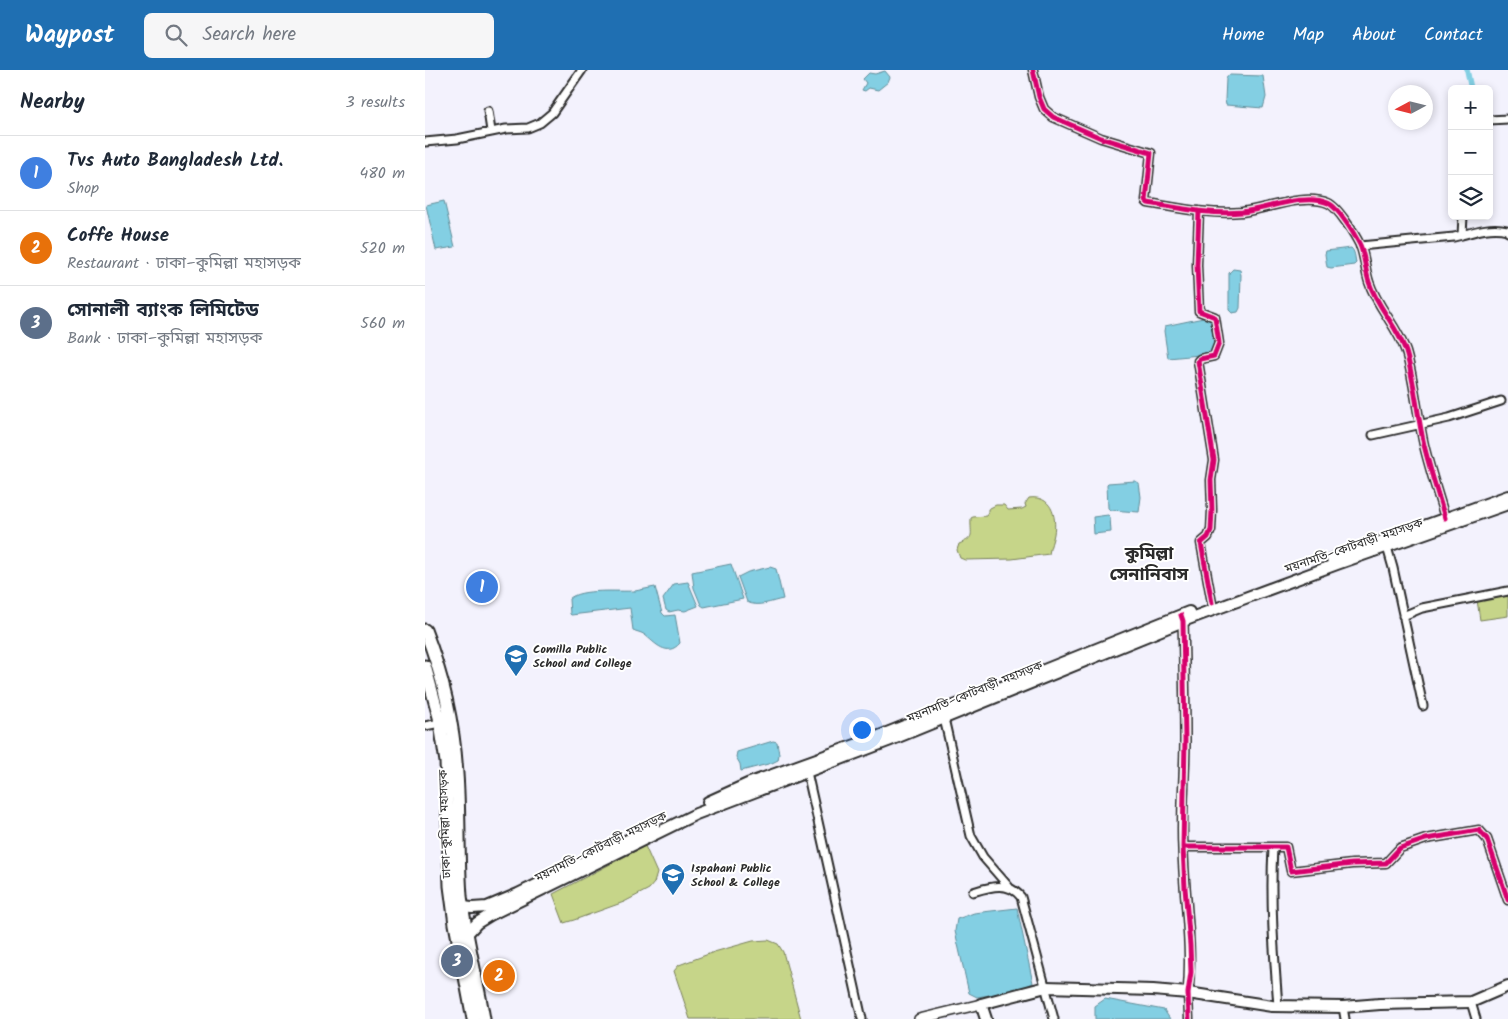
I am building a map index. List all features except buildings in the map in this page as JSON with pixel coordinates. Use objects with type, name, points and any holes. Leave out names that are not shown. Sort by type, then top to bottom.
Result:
[{"type":"highway","name":"ঢাকা–কুমিল্লা মহাসড়ক","points":[[425,630],[443,684],[453,734],[457,773],[460,874],[463,907],[485,1019]]},
{"type":"highway","name":"ঢাকা–কুমিল্লা মহাসড়ক","points":[[425,666],[440,723],[446,762],[450,886],[470,1016]]},
{"type":"main road","name":"ময়নামতি–কোটবাড়ী মহাসড়ক","points":[[1182,618],[1212,603],[1508,496]]},
{"type":"main road","name":"ময়নামতি–কোটবাড়ী মহাসড়ক","points":[[467,934],[477,923],[490,915],[750,784],[943,714],[1182,618],[1508,504]]},
{"type":"main road","name":"ময়নামতি–কোটবাড়ী মহাসড়ক","points":[[463,907],[487,907],[695,812],[887,741],[943,714]]},
{"type":"main road","points":[[986,1019],[981,1004],[1046,987],[1153,990],[1278,1006],[1343,1007],[1380,1004],[1471,1002],[1508,986]]},
{"type":"street","points":[[425,142],[457,139],[491,131],[528,128],[540,123],[552,113],[582,70]]},
{"type":"street","points":[[1033,70],[1039,97],[1044,109],[1053,117],[1101,138],[1151,153],[1147,202],[1199,211],[1242,212],[1297,201],[1314,200],[1329,203],[1337,210],[1360,246],[1369,282],[1406,351],[1416,394],[1424,445],[1445,518]]},
{"type":"street","points":[[488,110],[491,131]]},
{"type":"street","points":[[1493,120],[1508,120]]},
{"type":"street","points":[[1199,211],[1197,265],[1199,311],[1215,317],[1219,343],[1214,356],[1198,361],[1214,460],[1211,480],[1213,510],[1211,530],[1208,537],[1201,543],[1212,603]]},
{"type":"street","points":[[1462,235],[1463,220]]},
{"type":"street","points":[[1360,246],[1448,238],[1491,229],[1504,229],[1508,232]]},
{"type":"street","points":[[1373,435],[1449,418],[1501,401]]},
{"type":"street","points":[[1387,547],[1423,706]]},
{"type":"street","points":[[1403,616],[1422,608],[1508,591]]},
{"type":"street","points":[[1182,618],[1185,740],[1183,847],[1191,972],[1188,994],[1189,1019]]},
{"type":"street","points":[[943,714],[971,836],[983,857],[1009,888]]},
{"type":"street","points":[[425,726],[440,723]]},
{"type":"street","points":[[807,772],[862,1019]]},
{"type":"street","points":[[1183,847],[1286,847],[1291,871],[1352,864],[1386,863],[1400,848],[1426,839],[1479,830],[1487,839],[1508,900]]},
{"type":"street","points":[[1273,847],[1271,879],[1278,1006]]},
{"type":"street","points":[[973,892],[992,887],[1009,888],[1015,890],[1021,897],[1054,1019]]},
{"type":"street","points":[[1471,1002],[1476,1019]]},
{"type":"street","points":[[919,1019],[981,1004]]},
{"type":"street","points":[[1343,1007],[1345,1019]]},
{"type":"green space","points":[[1029,498],[1043,500],[1053,513],[1055,527],[1049,554],[1012,559],[965,560],[960,558],[957,550],[959,544],[968,540],[971,535],[971,518],[986,516],[988,509],[996,505],[1004,505],[1008,510],[1022,509],[1026,507],[1025,504]]},
{"type":"green space","points":[[1508,596],[1508,616],[1480,620],[1477,600]]},
{"type":"green space","points":[[645,846],[657,873],[654,883],[649,889],[624,902],[564,923],[553,894]]},
{"type":"green space","points":[[768,940],[778,944],[783,952],[801,1019],[690,1019],[674,971],[679,965],[714,952],[753,941]]},
{"type":"water","points":[[885,71],[890,77],[888,82],[878,90],[869,88],[865,91],[862,90],[866,83],[863,79],[869,73],[875,74]]},
{"type":"water","points":[[1230,75],[1263,76],[1266,97],[1263,108],[1226,105],[1226,79]]},
{"type":"water","points":[[444,201],[455,247],[436,250],[426,205]]},
{"type":"water","points":[[1351,248],[1355,257],[1356,263],[1354,265],[1327,267],[1326,251]]},
{"type":"water","points":[[1233,269],[1240,270],[1241,275],[1240,308],[1238,312],[1232,313],[1229,310],[1229,273]]},
{"type":"water","points":[[1208,317],[1213,322],[1214,351],[1210,354],[1168,358],[1165,326]]},
{"type":"water","points":[[1135,481],[1139,483],[1141,497],[1139,512],[1110,510],[1108,508],[1107,484]]},
{"type":"water","points":[[1108,515],[1110,517],[1111,532],[1094,534],[1093,517]]},
{"type":"water","points":[[731,564],[743,599],[704,607],[701,605],[694,588],[692,572]]},
{"type":"water","points":[[770,567],[776,569],[783,599],[760,604],[747,602],[738,577],[748,572]]},
{"type":"water","points":[[688,582],[698,606],[685,611],[669,612],[666,610],[663,599],[674,584]]},
{"type":"water","points":[[655,587],[662,613],[665,616],[675,615],[680,643],[670,649],[661,648],[643,634],[633,630],[630,608],[570,614],[569,599],[582,593],[635,591]]},
{"type":"water","points":[[773,741],[777,742],[778,760],[741,771],[736,757],[737,752]]},
{"type":"water","points":[[1017,908],[1033,983],[1016,991],[977,997],[969,993],[955,931],[957,919],[974,913]]},
{"type":"water","points":[[1105,999],[1164,1010],[1170,1019],[1095,1019],[1095,1006]]},
{"type":"waterway","points":[[1467,70],[1470,85]]},
{"type":"cycle path","points":[[1033,70],[1039,97],[1044,109],[1053,117],[1101,138],[1151,153],[1146,201],[1148,203],[1230,213],[1297,201],[1318,200],[1328,203],[1337,210],[1360,245],[1373,291],[1398,334],[1406,352],[1412,375],[1424,445],[1445,518]]},
{"type":"cycle path","points":[[1199,211],[1197,265],[1199,311],[1215,317],[1219,343],[1214,356],[1198,361],[1214,460],[1211,480],[1211,530],[1208,537],[1201,543],[1212,603]]},
{"type":"cycle path","points":[[1181,615],[1183,621],[1185,740],[1183,847],[1191,972],[1188,993],[1189,1019]]},
{"type":"cycle path","points":[[1183,847],[1286,847],[1291,871],[1352,864],[1386,863],[1400,848],[1426,839],[1479,830],[1487,839],[1508,900]]},
{"type":"place","name":"Tvs Auto Bangladesh Ltd.","points":[[482,587]]},
{"type":"place","name":"Comilla Public School and College","points":[[516,677]]},
{"type":"place","name":"Ispahani Public School & College","points":[[673,896]]},
{"type":"place","name":"সোনালী ব্যাংক লিমিটেড","points":[[457,961]]},
{"type":"place","name":"Coffe House","points":[[499,976]]},
{"type":"district","name":"কুমিল্লা সেনানিবাস","points":[[1149,564]]}]
